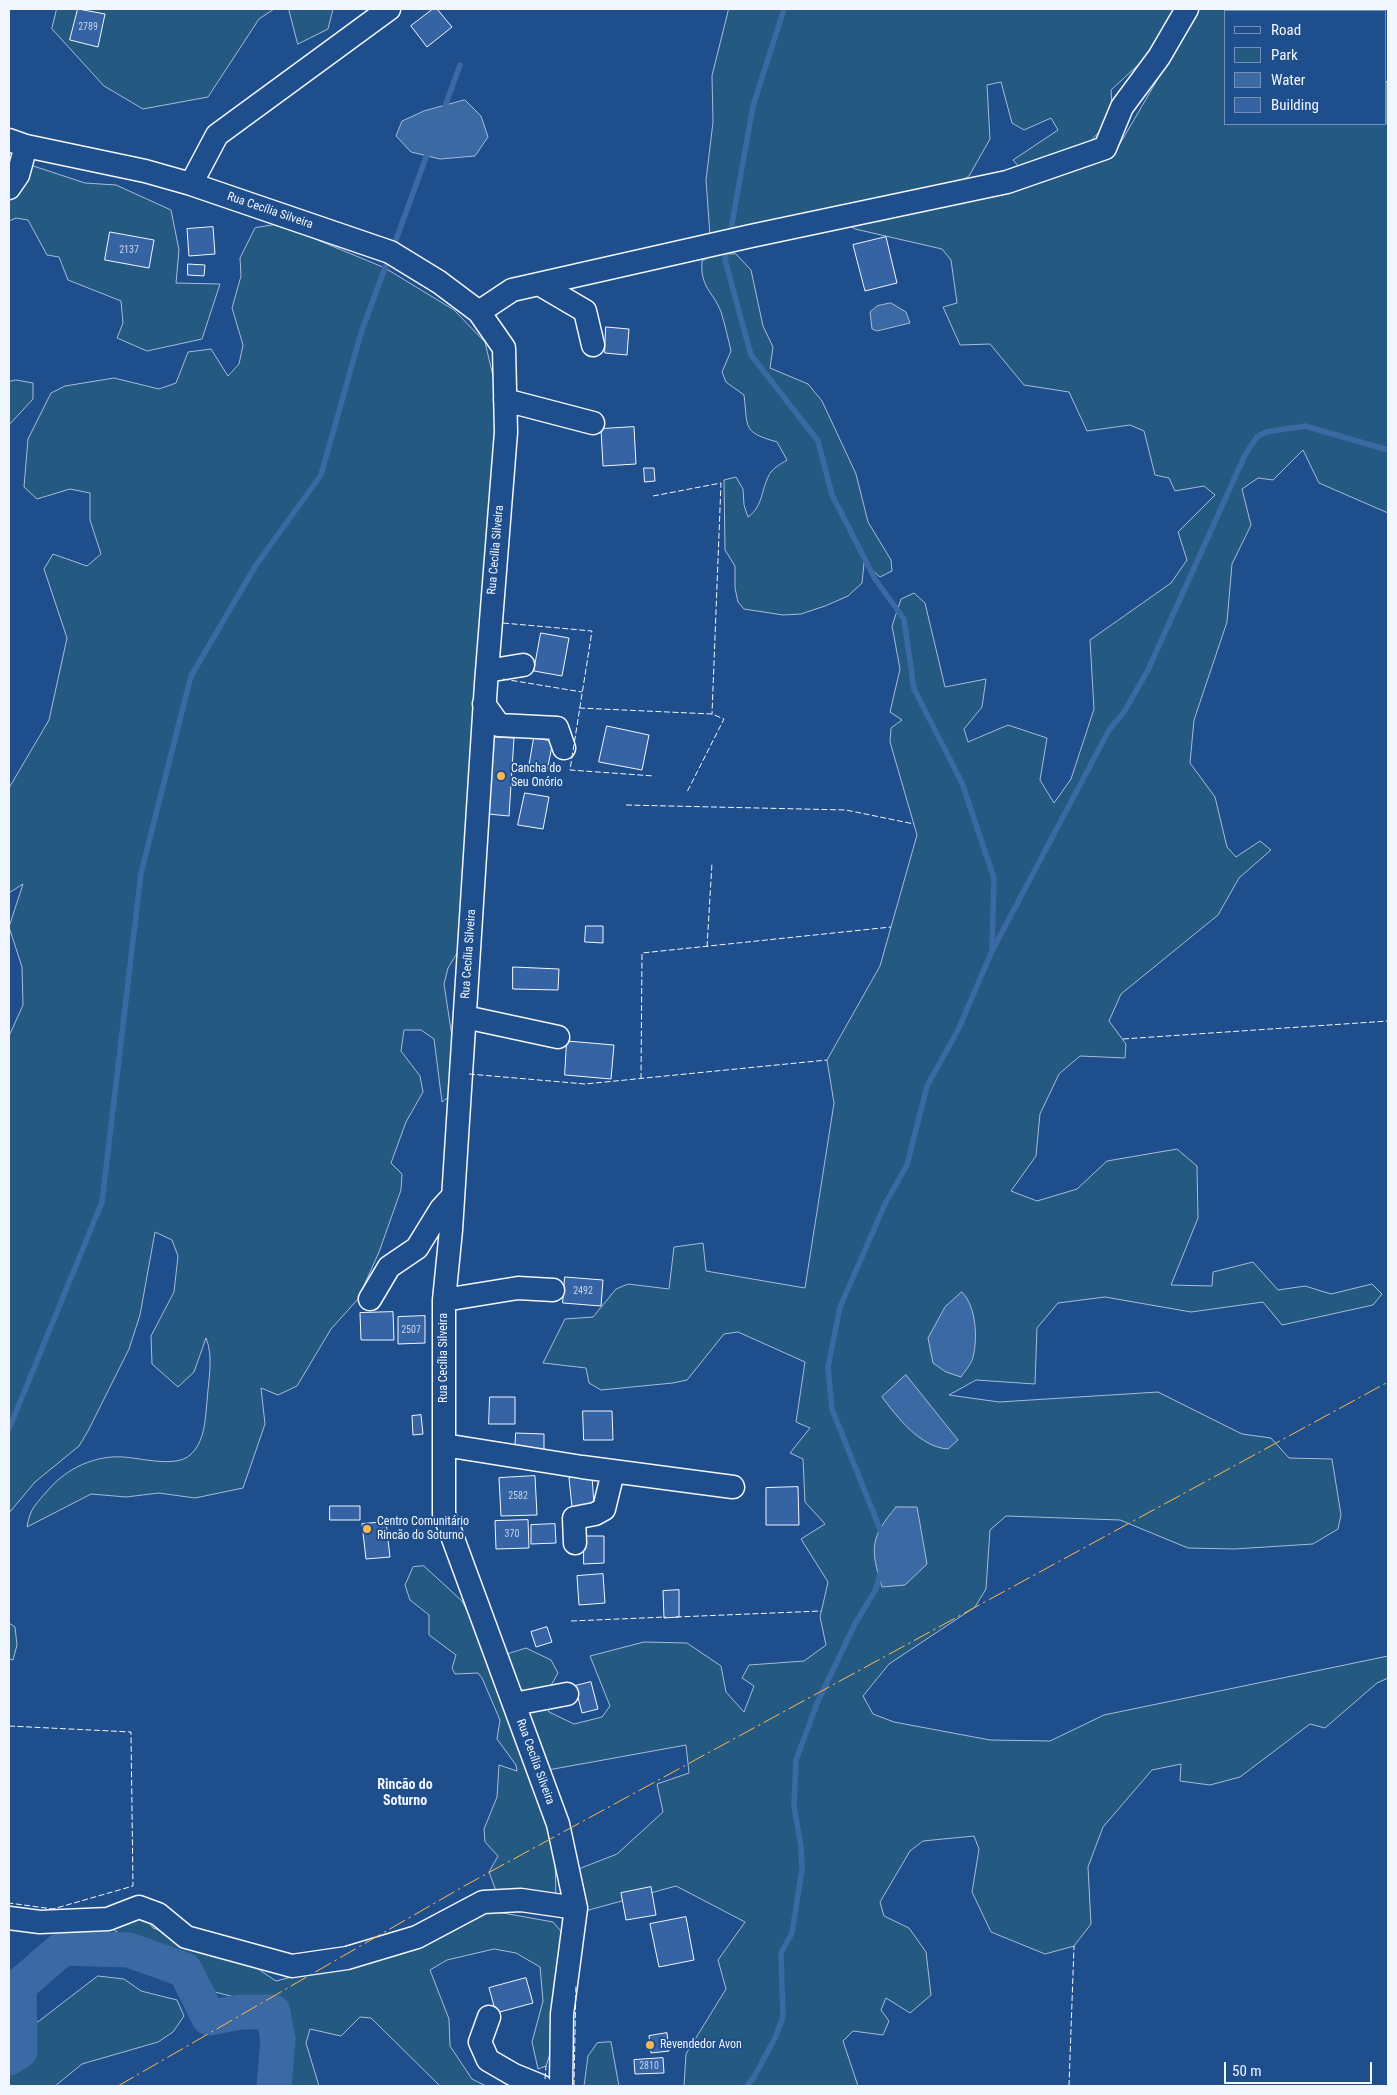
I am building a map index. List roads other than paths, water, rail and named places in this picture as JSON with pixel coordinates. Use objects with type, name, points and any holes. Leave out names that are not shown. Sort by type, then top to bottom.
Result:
[{"type":"street","points":[[190,184],[217,135],[389,9]]},
{"type":"street","points":[[479,312],[512,290],[751,236],[1007,182],[1105,148],[1122,107],[1159,57],[1187,9]]},
{"type":"street","points":[[9,188],[18,175],[17,143]]},
{"type":"street","name":"Rua Cecília Silveira","points":[[17,143],[144,171],[190,184],[390,252],[439,282],[479,312],[504,348],[506,432],[486,671],[454,1196],[444,1300],[444,1514],[558,1824],[576,1908],[562,2014],[561,2086]]},
{"type":"street","points":[[539,284],[585,311],[593,346]]},
{"type":"street","points":[[505,400],[593,422]]},
{"type":"street","points":[[486,671],[523,665]]},
{"type":"street","points":[[484,704],[500,725],[557,728],[564,748]]},
{"type":"street","points":[[465,1017],[558,1037]]},
{"type":"street","points":[[370,1299],[389,1267],[418,1248],[441,1209],[454,1196]]},
{"type":"street","points":[[444,1300],[518,1288],[553,1290]]},
{"type":"street","points":[[444,1445],[613,1472],[733,1487]]},
{"type":"street","points":[[575,1543],[574,1518],[595,1514],[604,1509],[613,1472]]},
{"type":"street","points":[[514,1704],[567,1694]]},
{"type":"street","points":[[9,1918],[40,1922],[108,1919],[139,1907],[158,1914],[186,1937],[292,1966],[347,1958],[417,1936],[483,1902],[521,1900],[576,1908]]},
{"type":"street","points":[[489,2017],[480,2042],[488,2060],[514,2075],[542,2086]]},
{"type":"water","points":[[465,100],[481,116],[488,137],[475,156],[440,159],[411,152],[396,136],[402,121],[424,111]]},
{"type":"water","points":[[891,303],[906,312],[910,323],[877,331],[872,329],[870,312],[877,306]]},
{"type":"water","points":[[962,1292],[967,1298],[973,1314],[975,1349],[970,1364],[961,1377],[946,1372],[933,1363],[928,1338],[945,1307]]},
{"type":"water","points":[[906,1375],[958,1440],[948,1449],[928,1443],[919,1437],[895,1414],[882,1397]]},
{"type":"water","points":[[896,1507],[917,1507],[927,1564],[905,1585],[882,1587],[875,1562],[875,1544],[881,1527]]},
{"type":"waterway","points":[[730,235],[753,106],[784,9]]},
{"type":"waterway","points":[[443,112],[460,65]]},
{"type":"waterway","points":[[393,248],[429,149]]},
{"type":"waterway","points":[[727,246],[725,260],[751,355],[818,441],[832,495],[875,579],[904,619],[914,689],[962,783],[994,878],[992,949]]},
{"type":"waterway","points":[[9,1429],[102,1202],[141,873],[191,676],[256,565],[321,475],[361,333],[389,257]]},
{"type":"waterway","points":[[882,1534],[832,1409],[828,1367],[840,1307],[885,1204],[907,1165],[927,1086],[958,1030],[992,951],[1109,730],[1124,712],[1148,670],[1245,455],[1257,437],[1266,432],[1305,426],[1388,450]]},
{"type":"waterway","points":[[747,2086],[754,2077],[775,2038],[783,2017],[781,1953],[792,1933],[802,1869],[801,1847],[794,1806],[796,1760],[818,1701],[855,1624],[876,1589],[881,1570]]},
{"type":"waterway","points":[[9,2058],[20,2051],[19,1986],[63,1948],[129,1950],[185,1970],[209,2018],[240,2012],[273,2012],[278,2040],[274,2086]]},
{"type":"place","name":"Cancha do Seu Onório","points":[[501,776]]},
{"type":"place","name":"Centro Comunitário Rincão do Soturno","points":[[367,1529]]},
{"type":"place","name":"Revendedor Avon","points":[[650,2045]]},
{"type":"district","name":"Rincão do Soturno","points":[[405,1794]]}]
